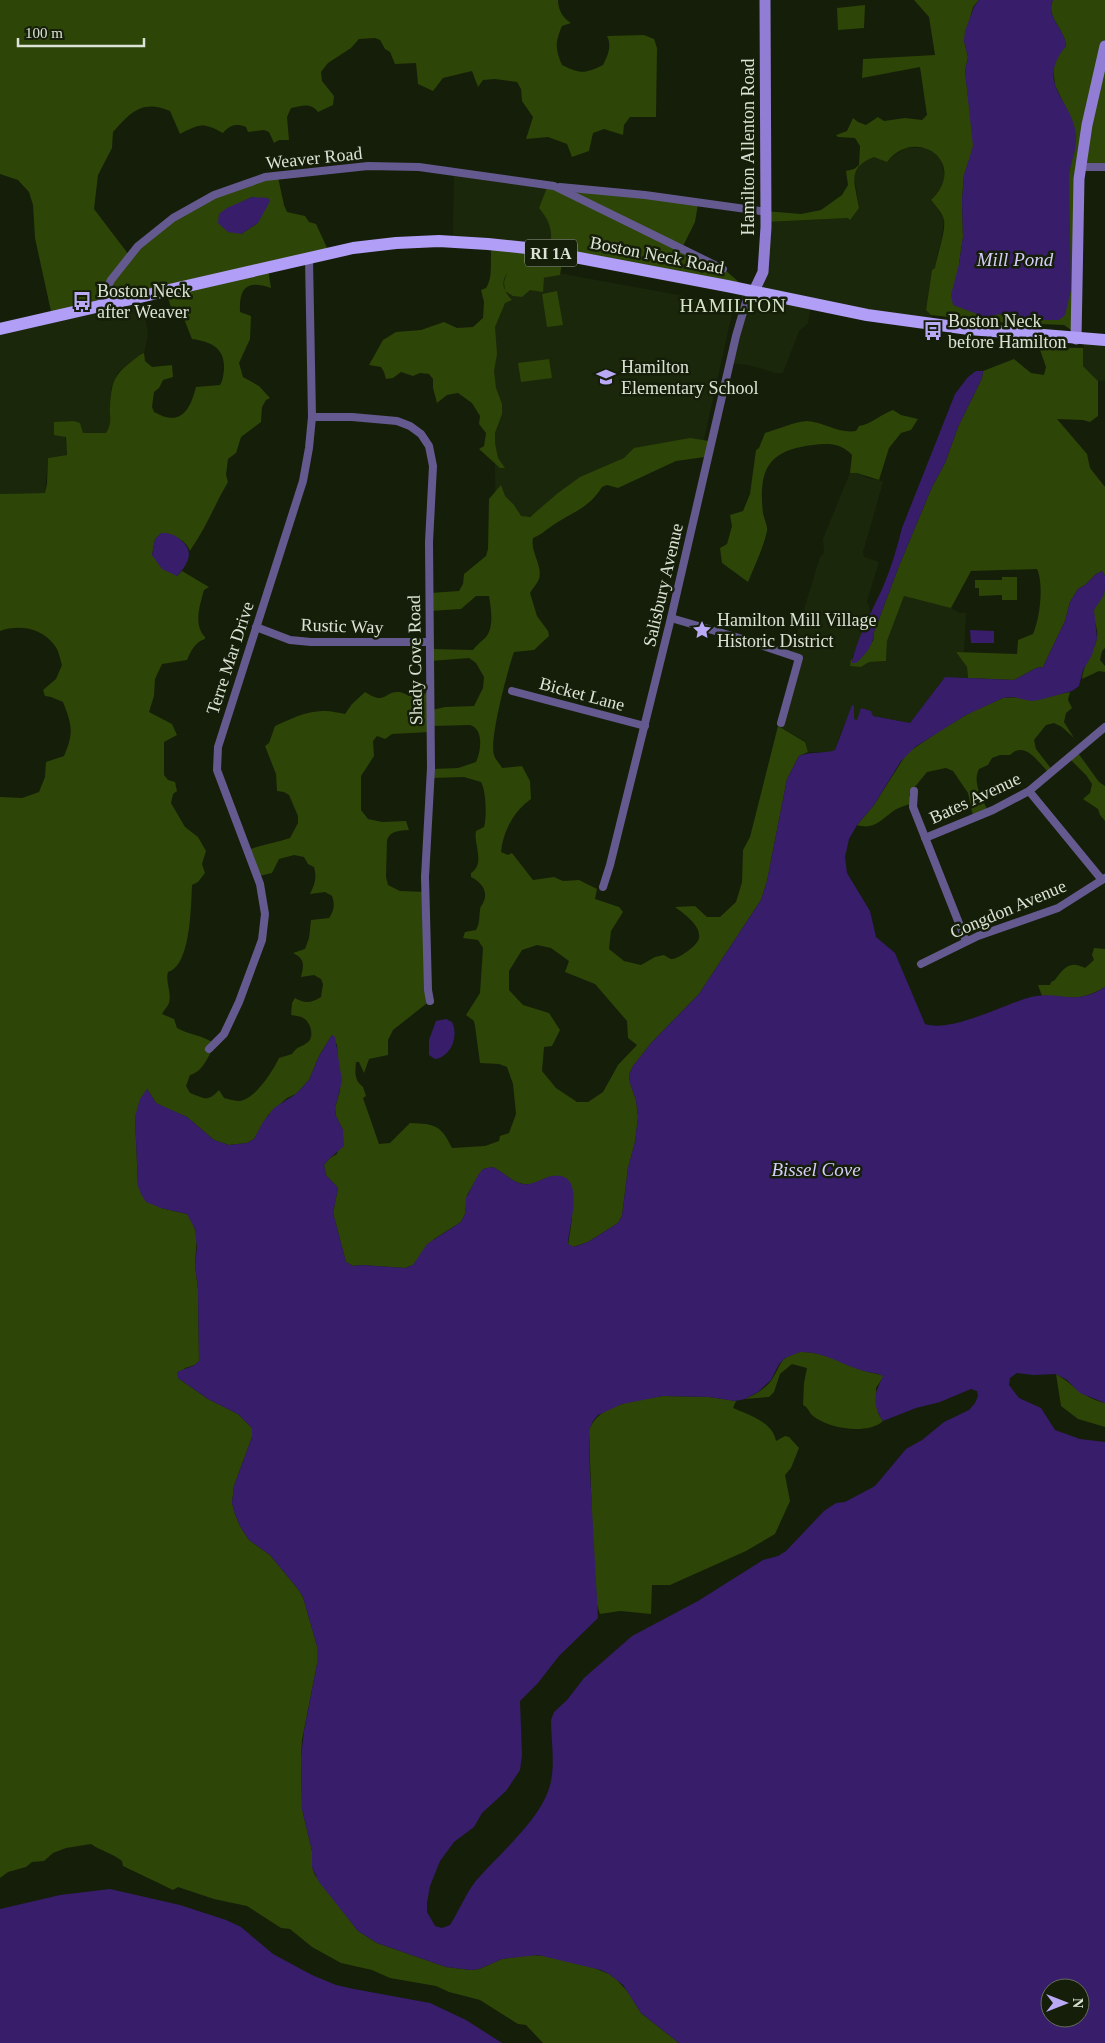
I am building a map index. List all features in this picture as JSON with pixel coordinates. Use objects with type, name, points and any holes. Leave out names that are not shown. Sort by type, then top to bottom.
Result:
[{"type":"main road","name":"Boston Neck Road","points":[[0,329],[353,248],[439,241],[527,248],[754,291],[868,315],[969,329],[1105,340]]},
{"type":"street","name":"Hamilton Allenton Road","points":[[754,291],[762,272],[767,212],[765,0]]},
{"type":"street","points":[[1076,338],[1076,236],[1079,179],[1087,125],[1105,46]]},
{"type":"street","name":"Weaver Road","points":[[99,306],[112,280],[138,246],[173,218],[214,195],[265,177],[368,166],[418,167],[767,212]]},
{"type":"street","points":[[1081,167],[1105,167]]},
{"type":"street","name":"Weaver Road","points":[[554,186],[723,269]]},
{"type":"street","name":"Terre Mar Drive","points":[[209,1049],[224,1034],[242,994],[262,940],[265,914],[260,884],[217,770],[218,747],[302,481],[309,448],[312,418],[309,259]]},
{"type":"street","name":"Salisbury Avenue","points":[[603,887],[671,618],[736,336],[746,302],[754,291]]},
{"type":"street","name":"Shady Cove Road","points":[[312,418],[352,417],[397,421],[410,426],[421,434],[429,446],[433,466],[429,542],[431,768],[425,877],[428,990],[430,1001]]},
{"type":"street","points":[[671,618],[799,658],[782,723]]},
{"type":"street","name":"Rustic Way","points":[[256,628],[290,640],[311,642],[429,642]]},
{"type":"street","name":"Bicket Lane","points":[[512,691],[644,726]]},
{"type":"street","name":"Bates Avenue","points":[[925,838],[994,810],[1029,791],[1105,727]]},
{"type":"street","points":[[914,791],[913,807],[966,942]]},
{"type":"street","points":[[1029,791],[1104,879]]},
{"type":"street","name":"Congdon Avenue","points":[[920,964],[966,942],[1058,908],[1104,879]]},
{"type":"shaded area","points":[[905,148],[928,148],[936,152],[941,160],[945,176],[944,184],[931,200],[944,219],[942,239],[935,268],[932,270],[926,309],[938,325],[811,305],[808,323],[799,331],[783,373],[776,373],[748,365],[728,363],[743,291],[758,293],[766,222],[848,218],[859,208],[854,174],[861,162],[874,157],[888,160]]},
{"type":"shaded area","points":[[454,172],[548,185],[540,208],[547,217],[553,232],[550,247],[453,239]]},
{"type":"shaded area","name":"Hamilton Elementary School","points":[[492,261],[734,305],[702,448],[629,457],[496,536]]},
{"type":"shaded area","points":[[142,297],[148,333],[144,353],[118,372],[111,389],[111,426],[106,433],[83,433],[80,423],[63,421],[67,455],[48,458],[45,493],[0,494],[0,329]]},
{"type":"shaded area","points":[[1085,339],[1105,339],[1105,380],[1098,381],[1083,366],[1082,353]]},
{"type":"shaded area","points":[[850,473],[857,473],[883,482],[863,552],[864,557],[879,562],[867,601],[871,613],[851,660],[861,667],[869,662],[886,661],[887,641],[904,596],[947,606],[960,613],[966,613],[964,652],[956,652],[967,667],[968,678],[945,677],[910,723],[872,716],[861,708],[857,721],[854,719],[854,706],[841,732],[835,750],[808,752],[805,741],[778,726],[794,666],[792,649],[820,557],[824,553],[823,539]]},
{"type":"green space","points":[[0,0],[558,0],[562,13],[571,23],[562,26],[558,37],[557,50],[562,65],[582,72],[603,65],[609,47],[607,36],[644,35],[654,39],[657,48],[656,117],[630,117],[624,125],[623,135],[604,129],[593,133],[589,151],[572,157],[567,144],[548,137],[526,139],[533,117],[522,101],[521,89],[517,82],[495,79],[483,80],[478,87],[472,71],[443,78],[433,91],[418,84],[416,63],[395,64],[390,52],[385,49],[380,40],[375,38],[359,39],[351,48],[328,63],[321,72],[322,81],[334,96],[333,105],[318,112],[309,106],[291,108],[287,117],[289,140],[279,140],[274,143],[269,132],[264,130],[248,132],[246,127],[239,125],[228,128],[223,133],[210,127],[197,126],[180,134],[170,111],[152,106],[144,107],[132,113],[113,132],[112,148],[98,175],[94,209],[129,255],[139,245],[215,194],[278,177],[287,212],[305,216],[309,222],[316,224],[329,252],[268,269],[271,288],[250,285],[243,291],[240,312],[251,316],[250,339],[239,363],[243,377],[259,386],[270,398],[266,400],[262,407],[261,422],[241,437],[236,453],[228,459],[226,475],[228,482],[190,551],[182,540],[162,533],[155,539],[152,555],[177,576],[182,571],[209,587],[204,590],[198,615],[199,627],[205,639],[196,644],[187,660],[162,664],[155,679],[154,696],[149,712],[172,724],[177,735],[164,742],[164,775],[168,780],[175,782],[177,791],[173,794],[171,803],[185,827],[198,837],[206,851],[202,864],[205,873],[198,882],[192,885],[190,920],[185,947],[176,967],[168,972],[167,980],[170,999],[162,1014],[174,1019],[177,1028],[215,1044],[202,1067],[190,1075],[186,1086],[190,1093],[208,1098],[219,1090],[224,1098],[236,1101],[246,1099],[252,1095],[268,1077],[279,1058],[292,1054],[310,1040],[311,1031],[308,1022],[299,1016],[291,1015],[292,1003],[295,998],[308,1002],[321,997],[323,984],[321,979],[314,975],[301,977],[303,962],[300,957],[293,953],[305,949],[309,938],[311,920],[329,918],[334,908],[332,896],[325,892],[310,894],[315,881],[315,871],[314,867],[308,864],[304,857],[294,855],[279,859],[272,873],[255,877],[245,851],[290,838],[298,823],[298,816],[289,795],[277,791],[276,774],[265,746],[269,743],[275,726],[312,712],[328,711],[345,714],[352,704],[365,692],[381,698],[394,692],[412,696],[430,692],[432,710],[445,707],[474,706],[483,688],[484,677],[476,663],[469,658],[431,661],[430,649],[473,650],[490,630],[491,607],[489,596],[476,596],[461,609],[430,611],[430,593],[459,591],[463,584],[464,574],[486,556],[488,549],[489,499],[501,485],[505,496],[521,516],[530,517],[580,477],[624,458],[634,448],[690,438],[709,441],[705,457],[676,461],[618,488],[607,485],[602,487],[591,501],[533,538],[533,548],[540,574],[530,593],[537,616],[548,631],[549,636],[534,650],[514,652],[494,735],[494,755],[502,768],[522,766],[530,781],[531,799],[519,809],[510,822],[501,852],[508,855],[512,853],[533,880],[554,877],[563,881],[579,880],[597,889],[595,899],[619,907],[623,912],[611,931],[609,949],[624,961],[641,965],[655,957],[664,955],[674,959],[692,948],[698,941],[699,933],[695,924],[675,907],[695,906],[707,917],[720,917],[736,902],[742,882],[743,850],[750,837],[778,726],[805,742],[808,752],[799,756],[787,779],[767,881],[761,900],[699,994],[652,1042],[633,1066],[629,1075],[636,1100],[638,1117],[635,1142],[628,1168],[622,1216],[618,1223],[588,1242],[573,1247],[568,1245],[572,1219],[566,1179],[553,1176],[535,1183],[524,1184],[512,1180],[493,1167],[483,1169],[467,1195],[465,1214],[461,1222],[434,1239],[413,1265],[405,1268],[353,1266],[346,1262],[333,1213],[338,1188],[326,1175],[324,1165],[337,1154],[343,1130],[336,1116],[335,1108],[340,1090],[337,1045],[332,1035],[319,1056],[309,1080],[296,1094],[287,1098],[268,1115],[254,1139],[247,1143],[229,1145],[214,1140],[187,1117],[156,1103],[147,1089],[135,1117],[138,1186],[161,1208],[187,1214],[192,1220],[197,1237],[195,1265],[198,1289],[199,1361],[195,1365],[185,1368],[178,1378],[208,1399],[238,1414],[252,1428],[252,1437],[234,1486],[232,1503],[235,1514],[249,1540],[270,1555],[303,1597],[317,1646],[317,1664],[302,1740],[301,1757],[302,1809],[312,1851],[312,1867],[315,1875],[358,1931],[377,1943],[446,1967],[471,1970],[479,1969],[502,1959],[529,1955],[548,1956],[592,1967],[616,1979],[628,1992],[641,2013],[679,2043],[543,2043],[526,2025],[518,2024],[480,2000],[449,1992],[436,1986],[390,1978],[372,1970],[341,1963],[312,1947],[290,1929],[281,1928],[247,1906],[214,1899],[178,1887],[173,1890],[123,1866],[122,1861],[118,1858],[91,1844],[66,1848],[53,1853],[44,1861],[32,1862],[26,1867],[8,1872],[0,1878],[0,797],[22,798],[39,792],[45,777],[46,762],[64,756],[71,729],[63,702],[45,696],[43,690],[56,679],[62,665],[55,646],[44,635],[30,629],[15,628],[0,631],[0,494],[45,493],[48,458],[67,455],[66,437],[54,435],[54,422],[74,421],[80,423],[83,433],[106,433],[110,423],[111,396],[114,381],[126,366],[140,355],[144,353],[145,361],[152,367],[172,365],[173,377],[163,380],[159,388],[154,392],[152,407],[154,412],[171,418],[177,417],[187,409],[194,396],[196,387],[220,385],[224,362],[220,351],[216,347],[206,342],[192,339],[182,314],[172,310],[166,292],[52,316],[35,238],[33,205],[29,192],[18,180],[0,174]],"holes":[[[252,197],[258,223],[241,234],[238,204]],[[470,725],[478,731],[480,741],[476,762],[458,768],[433,769],[432,778],[464,777],[481,782],[485,797],[486,817],[484,827],[476,831],[478,864],[471,873],[471,877],[483,887],[485,899],[481,907],[476,930],[465,932],[463,938],[478,940],[483,948],[480,993],[466,1015],[474,1021],[480,1063],[499,1064],[507,1067],[513,1084],[516,1114],[509,1133],[500,1136],[499,1141],[485,1146],[452,1148],[444,1135],[436,1127],[410,1123],[390,1143],[379,1144],[363,1098],[366,1096],[363,1087],[358,1082],[355,1070],[356,1062],[359,1062],[364,1073],[369,1059],[388,1055],[388,1040],[393,1030],[431,1000],[426,892],[400,891],[388,885],[386,877],[387,840],[393,833],[409,830],[406,821],[382,822],[368,819],[361,810],[361,776],[374,756],[373,741],[377,736],[385,739],[392,734],[430,732],[433,726]],[[537,945],[551,948],[569,961],[565,972],[595,984],[627,1021],[628,1038],[637,1045],[618,1065],[603,1092],[588,1102],[577,1102],[556,1088],[542,1071],[544,1047],[552,1046],[560,1030],[549,1013],[523,1005],[509,990],[509,971],[522,950]]]},
{"type":"green space","points":[[914,0],[979,0],[973,7],[964,41],[968,57],[965,71],[974,146],[964,175],[962,201],[963,237],[959,264],[976,313],[982,317],[1002,313],[1034,323],[1041,320],[1059,320],[1069,174],[1071,158],[1074,153],[1072,121],[1055,85],[1053,67],[1057,56],[1066,46],[1065,40],[1053,18],[1051,6],[1053,0],[1105,0],[1105,167],[1082,167],[1074,332],[1064,325],[994,322],[931,315],[926,310],[932,270],[935,268],[944,225],[942,215],[931,200],[941,186],[945,173],[942,162],[934,153],[924,148],[911,147],[899,151],[887,162],[874,157],[859,166],[854,177],[859,208],[850,220],[848,218],[766,222],[765,211],[801,214],[821,210],[842,195],[848,185],[846,171],[854,169],[859,165],[860,146],[855,138],[838,137],[836,135],[847,131],[853,118],[866,125],[878,117],[884,121],[905,118],[922,120],[927,115],[920,67],[862,78],[863,59],[935,55],[929,17]]},
{"type":"green space","points":[[865,5],[864,28],[838,30],[837,8]]},
{"type":"green space","points":[[548,185],[698,204],[695,222],[682,248],[725,270],[740,283],[563,256],[560,275],[542,278],[544,278],[543,292],[530,290],[522,297],[513,296],[505,291],[512,300],[505,303],[495,327],[497,354],[494,371],[496,388],[502,404],[502,414],[495,433],[495,443],[498,458],[505,468],[500,468],[479,449],[484,446],[486,433],[479,424],[480,416],[472,403],[458,393],[447,395],[437,403],[433,379],[429,374],[420,373],[413,376],[401,372],[393,378],[386,379],[381,367],[369,365],[383,340],[396,332],[421,330],[444,322],[457,328],[473,327],[483,318],[484,302],[481,290],[486,288],[490,278],[492,244],[550,247],[550,226],[539,208]]},
{"type":"green space","points":[[557,291],[563,325],[547,327],[542,294]]},
{"type":"green space","points":[[1039,347],[1083,348],[1083,366],[1098,381],[1098,416],[1090,422],[1057,419],[1087,454],[1090,468],[1105,487],[1105,576],[1102,571],[1078,589],[1070,602],[1065,621],[1043,667],[1036,668],[1014,680],[968,678],[967,667],[956,652],[1017,654],[1018,640],[1033,634],[1038,619],[1041,592],[1037,569],[971,571],[951,608],[904,596],[887,641],[886,661],[869,662],[861,667],[850,666],[851,660],[853,658],[852,663],[873,641],[874,632],[899,566],[932,487],[945,463],[958,427],[982,378],[983,371],[1014,359],[1031,373],[1044,375],[1046,367]]},
{"type":"green space","points":[[549,359],[552,378],[521,382],[518,363]]},
{"type":"green space","points":[[893,410],[901,415],[918,419],[911,430],[901,433],[889,448],[879,480],[857,473],[850,473],[852,455],[839,446],[819,444],[798,448],[776,457],[769,465],[762,485],[763,513],[767,531],[748,582],[722,563],[720,548],[727,544],[732,526],[730,515],[743,511],[750,494],[756,450],[759,448],[765,433],[802,421],[819,423],[844,431],[856,431],[859,426]]},
{"type":"green space","points":[[1002,577],[1017,577],[1017,600],[1002,600],[1002,595],[979,596],[979,588],[975,588],[975,580],[1002,580]]},
{"type":"green space","points":[[1105,589],[1105,648],[1102,651],[1100,660],[1105,666],[1105,672],[1099,671],[1082,679],[1084,668],[1094,649],[1097,638],[1094,610]]},
{"type":"green space","points":[[1070,692],[1068,700],[1072,708],[1066,713],[1064,722],[1074,738],[1062,727],[1054,723],[1046,725],[1034,740],[1036,749],[1053,771],[1049,773],[1026,751],[1016,751],[1010,755],[1000,755],[992,758],[988,765],[979,769],[977,774],[977,785],[988,811],[973,816],[968,793],[953,771],[946,768],[927,772],[909,794],[912,803],[896,809],[872,825],[857,825],[874,805],[907,753],[944,728],[973,711],[1003,698],[1056,695]]},
{"type":"green space","points":[[1078,753],[1099,782],[1105,786],[1105,821],[1098,809],[1083,799],[1090,793],[1092,784],[1070,759]]},
{"type":"green space","points":[[1094,948],[1105,949],[1105,987],[1088,995],[1074,998],[1042,996],[1038,985],[1050,985],[1069,966],[1077,965],[1085,968],[1094,960],[1092,955]]},
{"type":"green space","points":[[800,1352],[825,1356],[884,1376],[876,1388],[878,1413],[883,1421],[868,1428],[848,1429],[820,1421],[803,1405],[807,1368],[792,1364],[780,1374],[774,1392],[769,1397],[745,1399],[769,1384],[784,1359]]},
{"type":"green space","points":[[1056,1374],[1084,1394],[1105,1403],[1105,1427],[1078,1419],[1061,1406]]},
{"type":"green space","points":[[663,1396],[709,1397],[736,1401],[733,1408],[765,1424],[774,1434],[776,1441],[785,1436],[789,1437],[799,1448],[791,1468],[785,1475],[790,1501],[775,1534],[746,1551],[670,1585],[652,1585],[651,1614],[620,1611],[600,1614],[597,1605],[593,1548],[589,1430],[594,1421],[610,1408],[631,1401]]},
{"type":"water","name":"Mill Pond","points":[[979,0],[1053,0],[1051,6],[1053,18],[1065,40],[1066,46],[1057,60],[1054,71],[1054,82],[1069,112],[1076,141],[1069,174],[1071,290],[1065,315],[1059,320],[1041,320],[1034,323],[1017,317],[999,314],[988,318],[953,305],[951,295],[959,264],[963,237],[962,201],[964,175],[973,146],[965,71],[968,57],[964,41],[965,31],[974,7]]},
{"type":"water","points":[[252,197],[268,198],[270,201],[258,223],[241,234],[228,232],[218,223],[219,214],[227,208]]},
{"type":"water","points":[[976,371],[983,371],[982,378],[958,427],[945,463],[932,487],[899,566],[874,632],[871,646],[860,660],[852,663],[861,635],[886,580],[902,528],[955,394],[968,377]]},
{"type":"water","points":[[161,533],[175,536],[183,542],[188,550],[187,563],[177,576],[162,569],[152,555],[155,539]]},
{"type":"water","name":"Bissel Cove","points":[[1102,571],[1105,576],[1104,595],[1094,610],[1097,638],[1092,655],[1083,670],[1079,686],[1072,691],[1039,700],[1031,701],[1013,697],[1003,698],[966,715],[915,747],[901,761],[874,805],[857,825],[849,839],[845,857],[847,873],[870,911],[876,937],[895,953],[925,1024],[936,1026],[949,1025],[1031,997],[1041,995],[1085,996],[1105,987],[1105,1403],[1080,1393],[1067,1380],[1056,1374],[1033,1375],[1017,1373],[1010,1378],[1009,1385],[1019,1398],[1041,1408],[1055,1430],[1080,1439],[1105,1442],[1105,2043],[679,2043],[641,2013],[623,1985],[601,1970],[538,1955],[502,1959],[479,1969],[446,1967],[377,1943],[358,1931],[319,1882],[312,1867],[312,1851],[302,1809],[301,1757],[317,1664],[317,1646],[303,1597],[270,1555],[249,1540],[235,1514],[232,1503],[234,1486],[252,1437],[252,1428],[238,1414],[208,1399],[178,1378],[177,1372],[195,1365],[199,1361],[195,1229],[187,1214],[161,1208],[146,1202],[141,1194],[138,1186],[135,1117],[140,1099],[147,1089],[156,1103],[187,1117],[214,1140],[229,1145],[247,1143],[254,1139],[263,1122],[274,1108],[296,1094],[309,1080],[319,1056],[332,1035],[335,1037],[342,1081],[335,1108],[336,1116],[343,1130],[344,1146],[324,1165],[326,1175],[338,1188],[333,1213],[346,1262],[353,1266],[405,1268],[413,1265],[427,1244],[461,1222],[465,1214],[466,1198],[478,1175],[483,1169],[493,1167],[523,1184],[530,1184],[553,1176],[564,1177],[570,1182],[574,1202],[568,1244],[574,1247],[588,1242],[618,1223],[622,1216],[628,1168],[635,1142],[638,1117],[636,1100],[629,1075],[633,1066],[652,1042],[699,994],[761,900],[767,881],[787,779],[799,756],[835,750],[852,705],[854,706],[854,719],[857,720],[861,708],[871,711],[873,716],[910,723],[945,677],[1014,680],[1036,668],[1043,667],[1065,621],[1070,602],[1078,589]],"holes":[[[800,1352],[808,1352],[883,1376],[875,1398],[879,1415],[883,1421],[916,1408],[940,1402],[971,1389],[977,1391],[978,1396],[969,1410],[944,1422],[922,1440],[906,1449],[875,1486],[845,1502],[836,1503],[824,1511],[786,1551],[778,1556],[763,1560],[698,1601],[632,1636],[584,1678],[567,1700],[554,1712],[551,1720],[553,1758],[551,1781],[547,1795],[530,1822],[475,1882],[450,1925],[442,1928],[435,1926],[427,1912],[427,1903],[430,1886],[440,1861],[454,1842],[474,1827],[482,1813],[506,1791],[520,1770],[522,1755],[520,1701],[538,1683],[559,1656],[598,1618],[590,1473],[589,1430],[593,1421],[598,1415],[622,1404],[663,1396],[709,1397],[735,1401],[745,1399],[758,1392],[771,1380],[779,1364],[785,1358]]]},
{"type":"water","points":[[970,630],[994,631],[994,643],[971,643]]},
{"type":"water","points":[[446,1019],[452,1022],[455,1033],[454,1039],[449,1050],[441,1057],[435,1059],[429,1055],[429,1040],[436,1021]]},
{"type":"water","points":[[110,1889],[180,1905],[226,1920],[241,1927],[273,1954],[312,1975],[336,1985],[430,2003],[466,2020],[502,2043],[0,2043],[0,1909],[60,1895]]},
{"type":"place","name":"Boston Neck after Weaver","points":[[82,301]]},
{"type":"place","name":"Boston Neck before Hamilton","points":[[933,331]]},
{"type":"place","name":"Hamilton Elementary School","points":[[606,377]]},
{"type":"place","name":"Hamilton Mill Village Historic District","points":[[702,630]]},
{"type":"district","name":"HAMILTON","points":[[733,305]]}]
